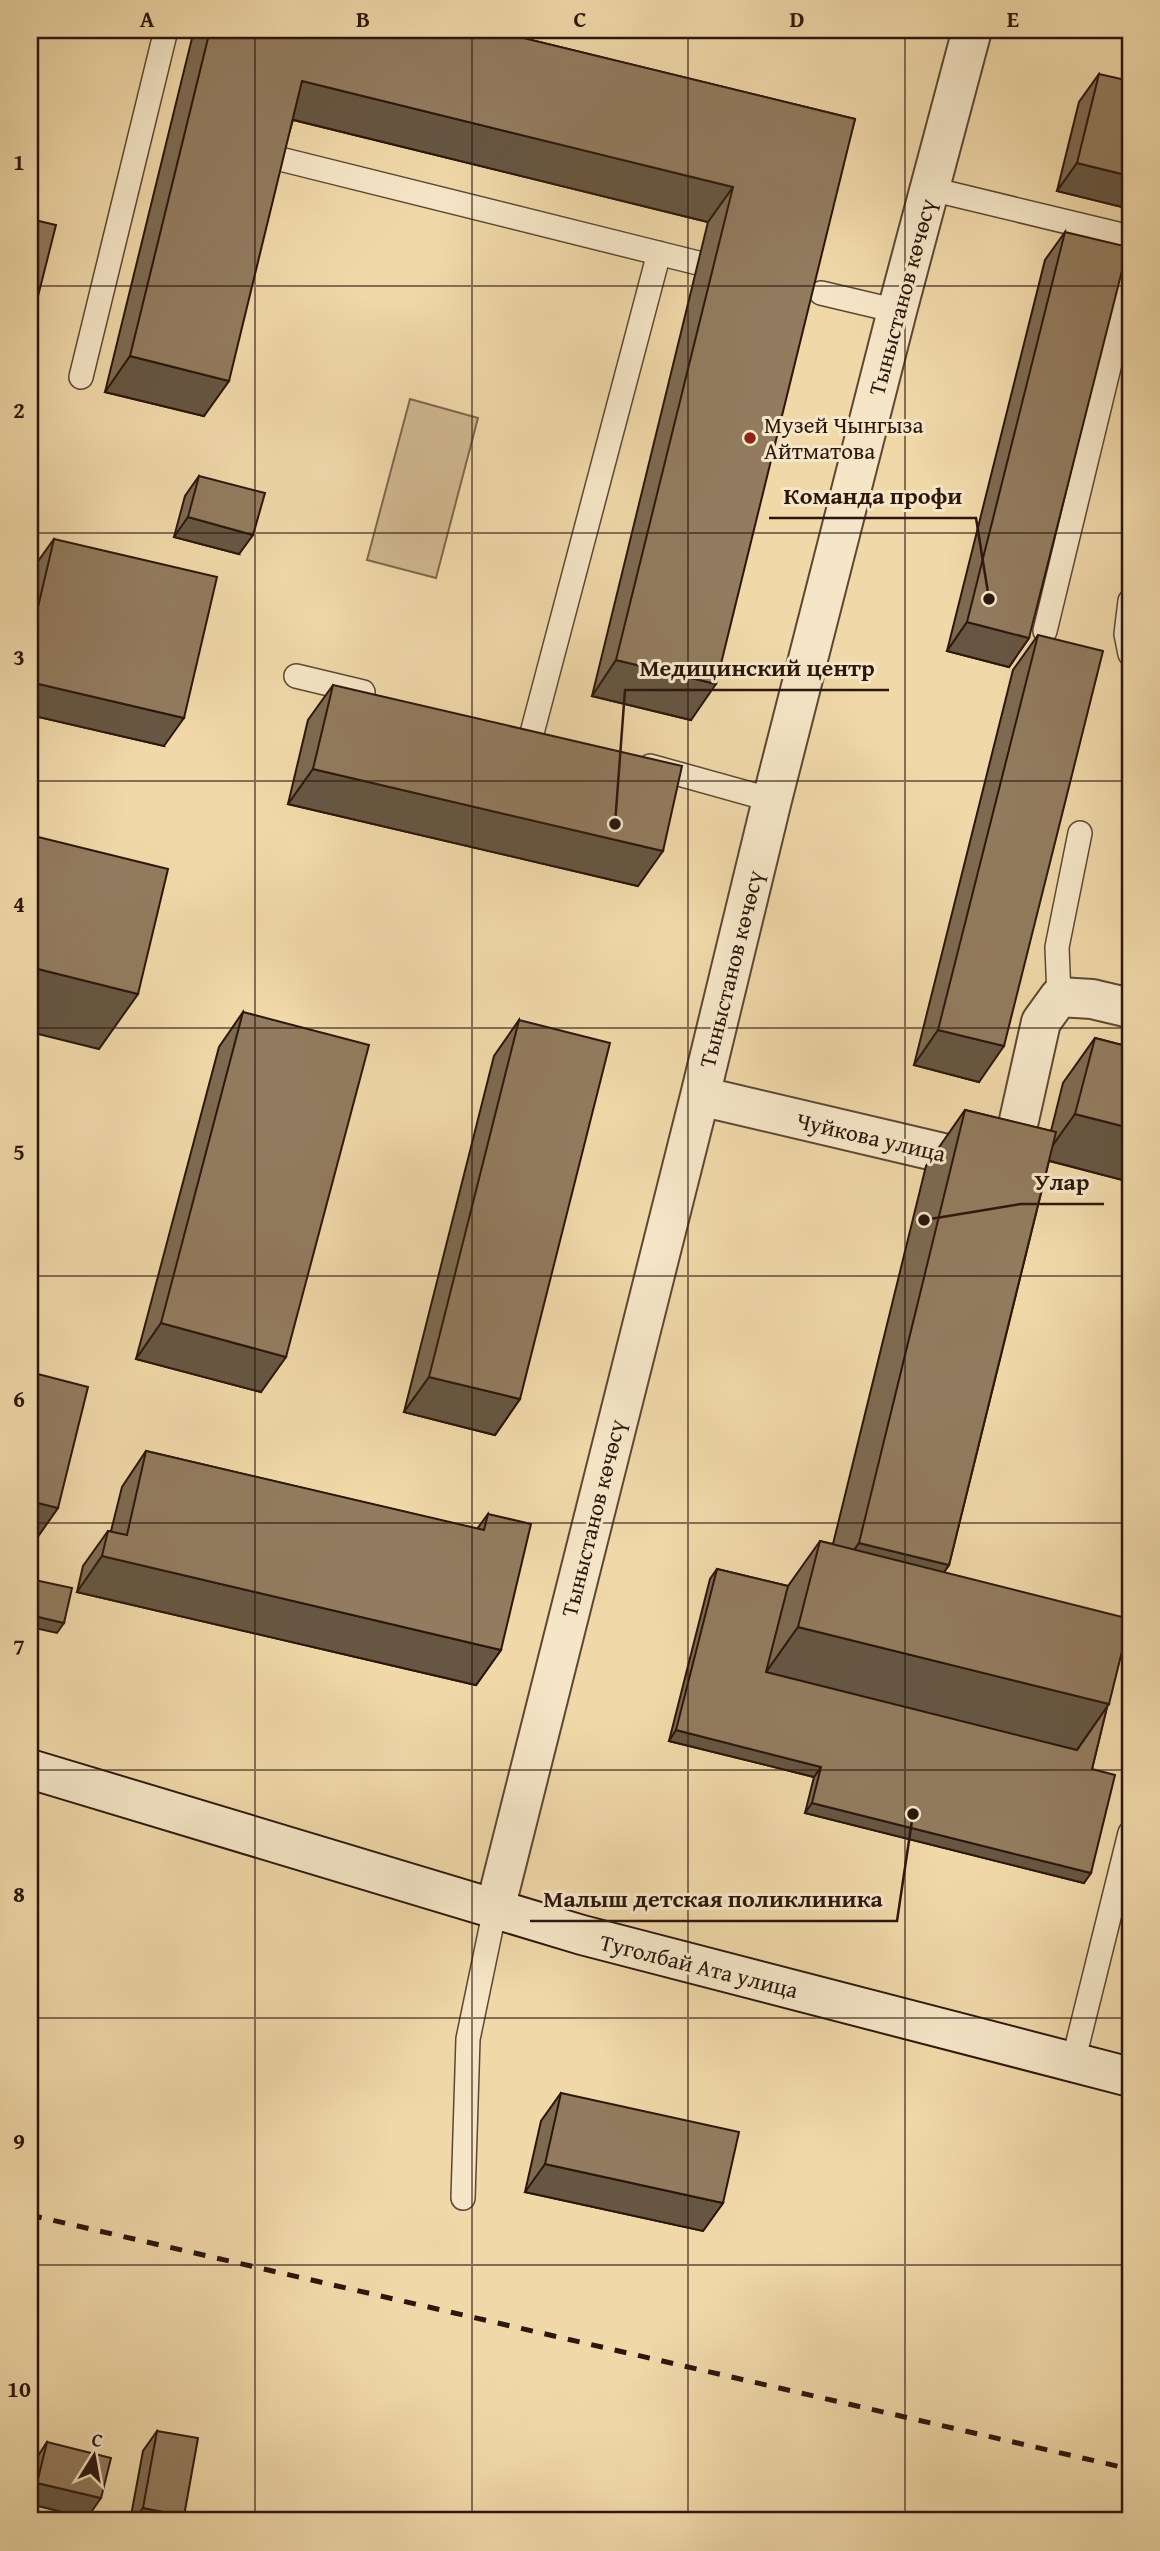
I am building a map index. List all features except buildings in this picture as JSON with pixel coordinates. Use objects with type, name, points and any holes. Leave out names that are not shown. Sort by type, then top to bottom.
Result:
[{"type":"street","name":"Тыныстанов көчөсү","points":[[495,1909],[772,800],[972,30]]},
{"type":"street","name":"Чуйкова улица","points":[[700,1096],[994,1166],[1005,1161],[1013,1147],[1041,1022],[1059,997]]},
{"type":"street","points":[[1059,997],[1092,999],[1130,1008]]},
{"type":"street","name":"Туголбай Ата улица","points":[[30,1769],[582,1935],[1130,2077]]},
{"type":"lane","points":[[81,377],[166,30]]},
{"type":"lane","points":[[268,156],[698,262]]},
{"type":"lane","points":[[931,188],[1130,237]]},
{"type":"lane","points":[[532,733],[659,253]]},
{"type":"lane","points":[[1045,631],[1130,281]]},
{"type":"lane","points":[[821,293],[897,311]]},
{"type":"lane","points":[[1130,601],[1126,635],[1130,654]]},
{"type":"lane","points":[[296,677],[388,698]]},
{"type":"lane","points":[[506,727],[558,740]]},
{"type":"lane","points":[[635,761],[772,800]]},
{"type":"lane","points":[[1059,997],[1057,947],[1080,833]]},
{"type":"lane","points":[[1073,2062],[1130,1833]]},
{"type":"lane","points":[[463,2198],[468,2039],[495,1909]]},
{"type":"shaded area","points":[[410,399],[478,418],[436,578],[367,560]]},
{"type":"railway","points":[[30,2215],[1130,2469]]},
{"type":"place","name":"Музей Чынгыза Айтматова","points":[[750,438]]},
{"type":"place","name":"Команда профи","points":[[989,599]]},
{"type":"place","name":"Медицинский центр","points":[[615,824]]},
{"type":"place","name":"Улар","points":[[924,1220]]},
{"type":"place","name":"Малыш детская поликлиника","points":[[913,1814]]}]
